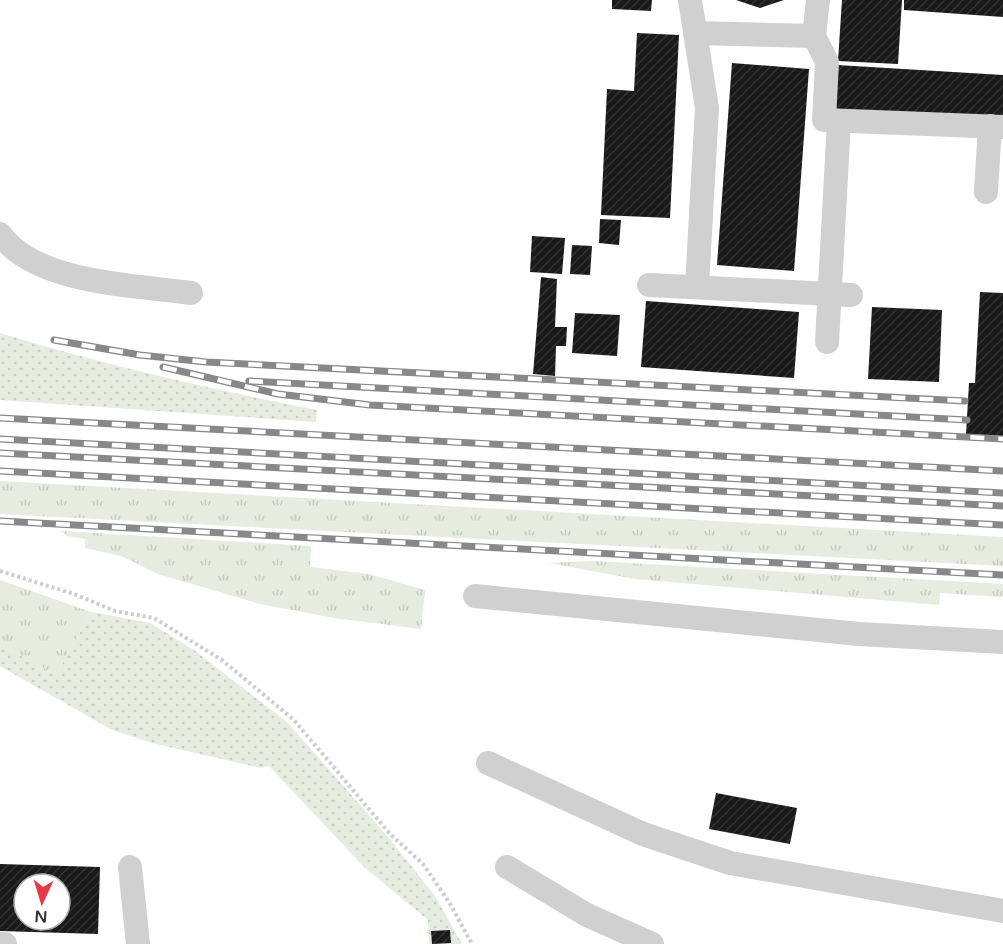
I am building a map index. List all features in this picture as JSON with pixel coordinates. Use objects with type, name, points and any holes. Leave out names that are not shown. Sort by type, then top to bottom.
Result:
[{"type":"lane","points":[[690,0],[707,108],[697,286]]},
{"type":"lane","points":[[818,0],[814,36],[827,62],[824,120],[996,127],[986,192]]},
{"type":"lane","points":[[695,33],[814,36]]},
{"type":"lane","points":[[827,342],[840,294],[839,121]]},
{"type":"lane","points":[[0,234],[16,253],[26,259],[71,276],[191,293]]},
{"type":"lane","points":[[649,285],[840,294]]},
{"type":"lane","points":[[475,596],[859,634],[1003,642]]},
{"type":"lane","points":[[488,763],[643,834],[730,863],[1003,911]]},
{"type":"lane","points":[[130,867],[138,944]]},
{"type":"lane","points":[[507,867],[587,915],[652,944]]},
{"type":"lane","points":[[0,944],[5,944]]},
{"type":"path","points":[[0,571],[74,594],[116,611],[153,618],[222,660],[294,720],[390,834],[423,864],[449,902],[471,944]]},
{"type":"green space","points":[[0,333],[158,376],[317,410],[316,422],[0,400]]},
{"type":"green space","points":[[0,481],[1003,537],[1003,566],[0,514]]},
{"type":"green space","points":[[61,531],[311,546],[310,567],[369,574],[425,590],[421,629],[334,618],[260,604],[158,574],[121,556],[85,548],[85,539],[68,536]]},
{"type":"green space","points":[[593,561],[1003,584],[1003,597],[940,593],[939,605],[635,579],[549,563]]},
{"type":"green space","points":[[0,580],[91,612],[56,675],[10,650],[0,650]]},
{"type":"green space","points":[[91,612],[150,623],[194,650],[288,723],[389,838],[435,896],[462,944],[429,944],[428,920],[365,868],[269,766],[261,768],[152,743],[112,730],[0,666],[0,650],[10,650],[56,675]]},
{"type":"building","points":[[612,0],[652,0],[651,11],[612,9]]},
{"type":"building","points":[[736,0],[784,0],[760,8]]},
{"type":"building","points":[[842,0],[902,0],[898,64],[838,61]]},
{"type":"building","points":[[904,0],[1003,0],[1003,17],[904,10]]},
{"type":"building","points":[[637,33],[679,35],[670,218],[601,215],[607,89],[634,91]]},
{"type":"building","points":[[732,63],[809,69],[794,271],[717,265]]},
{"type":"building","points":[[837,65],[1003,75],[1003,122],[833,112]]},
{"type":"building","points":[[600,219],[621,220],[619,245],[599,243]]},
{"type":"building","points":[[532,236],[565,238],[562,274],[530,272]]},
{"type":"building","points":[[572,245],[592,246],[590,275],[570,274]]},
{"type":"building","points":[[541,277],[557,279],[555,327],[567,327],[566,346],[556,346],[555,376],[533,374]]},
{"type":"building","points":[[980,292],[1003,293],[1003,436],[966,434],[969,383],[975,383]]},
{"type":"building","points":[[646,301],[799,312],[794,378],[641,367]]},
{"type":"building","points":[[872,307],[942,310],[939,382],[868,379]]},
{"type":"building","points":[[575,313],[620,315],[617,356],[572,353]]},
{"type":"building","points":[[716,793],[797,808],[790,844],[709,829]]},
{"type":"building","points":[[0,864],[100,867],[98,934],[33,932],[72,932],[72,872],[12,872],[12,931],[0,931]]},
{"type":"building","points":[[450,930],[451,943],[432,944],[431,931]]},
{"type":"railway","points":[[54,340],[140,355],[206,362],[965,401]]},
{"type":"railway","points":[[163,367],[278,394],[370,405],[1003,439]]},
{"type":"railway","points":[[249,381],[967,420]]},
{"type":"railway","points":[[0,418],[1003,471]]},
{"type":"railway","points":[[0,439],[1003,493]]},
{"type":"railway","points":[[0,453],[1003,506]]},
{"type":"railway","points":[[0,471],[1003,525]]},
{"type":"railway","points":[[0,521],[1003,575]]}]
